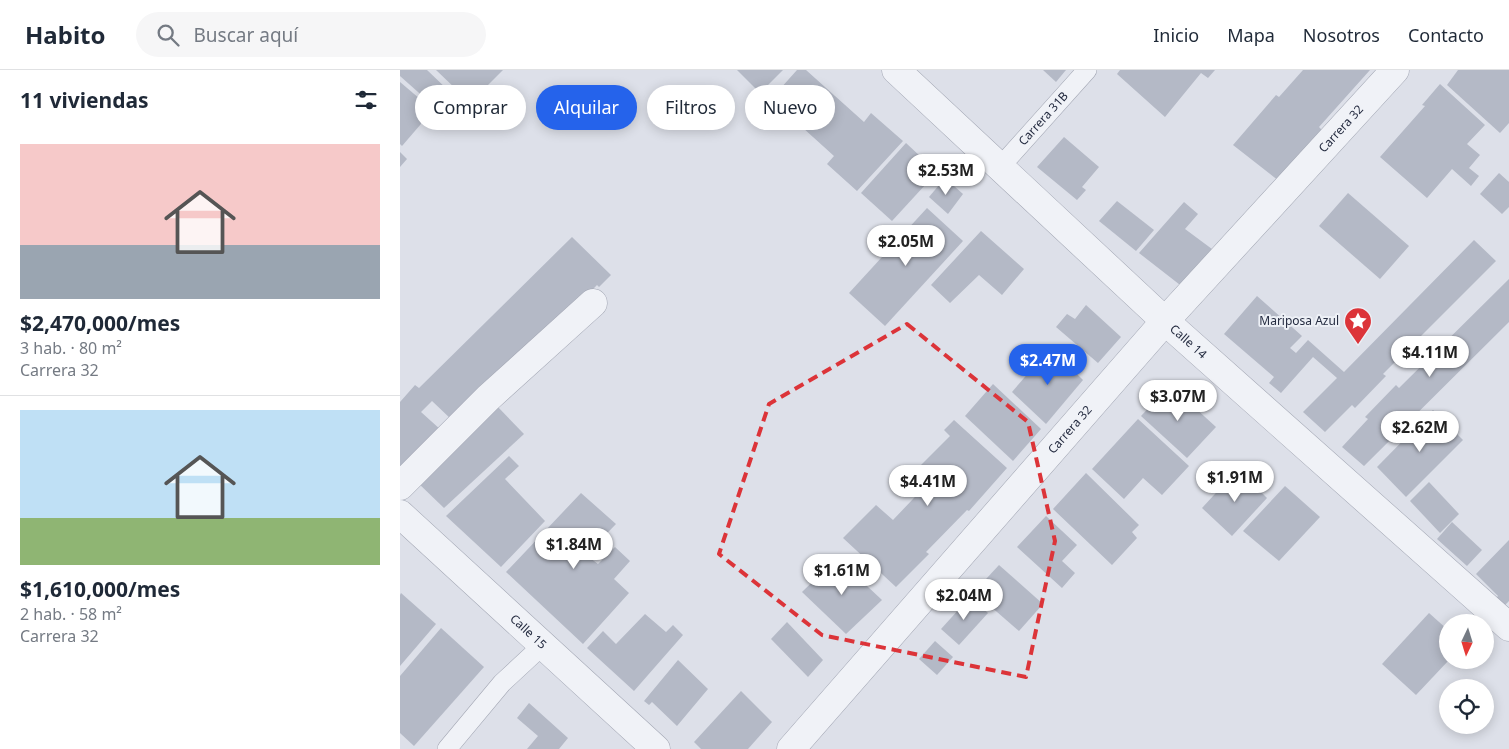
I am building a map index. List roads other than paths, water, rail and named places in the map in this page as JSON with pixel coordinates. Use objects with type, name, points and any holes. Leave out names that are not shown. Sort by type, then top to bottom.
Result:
[{"type":"street","name":"Calle 14","points":[[896,70],[1165,321],[1509,627]]},
{"type":"street","name":"Carrera 32","points":[[791,749],[1165,321],[1395,70]]},
{"type":"street","points":[[400,486],[488,398],[593,303]]},
{"type":"street","name":"Calle 15","points":[[400,514],[656,749]]},
{"type":"lane","name":"Carrera 31B","points":[[1000,168],[1087,70]]},
{"type":"lane","points":[[447,749],[502,683],[543,645]]},
{"type":"place","name":"Mariposa Azul","points":[[1358,345]]}]
